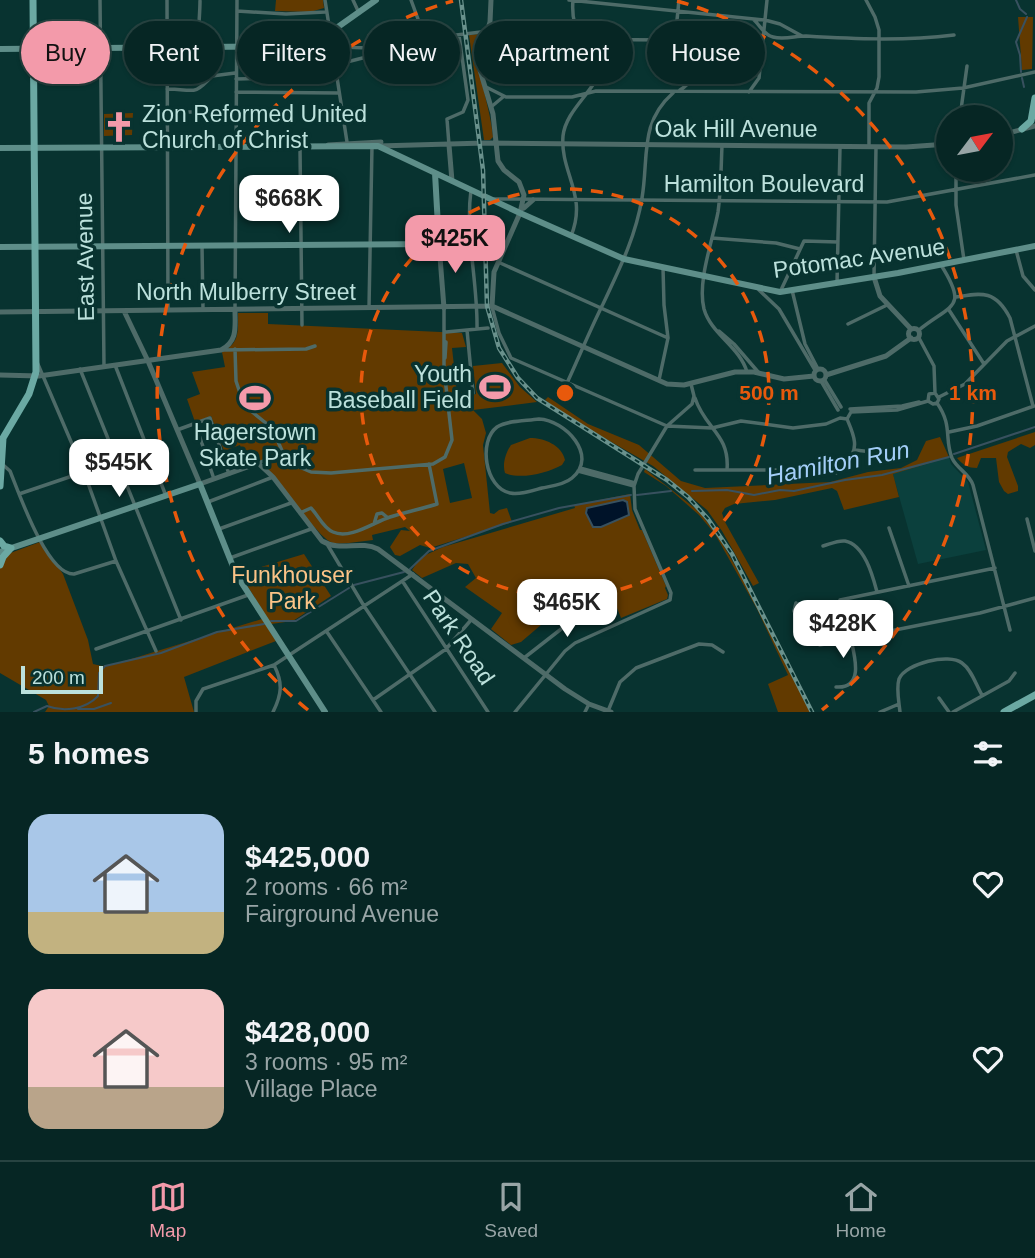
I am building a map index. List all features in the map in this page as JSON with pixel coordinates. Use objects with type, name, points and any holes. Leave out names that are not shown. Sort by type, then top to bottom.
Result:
[{"type":"main road","points":[[33,0],[33,21]]},
{"type":"main road","points":[[348,21],[376,0]]},
{"type":"main road","points":[[223,47],[236,47]]},
{"type":"main road","points":[[0,49],[21,49]]},
{"type":"main road","points":[[0,486],[5,433],[29,394],[35,376],[33,84]]},
{"type":"main road","points":[[1022,130],[1032,118],[1035,98]]},
{"type":"main road","points":[[0,148],[374,144]]},
{"type":"main road","name":"Potomac Avenue","points":[[374,144],[624,259],[780,292],[1035,246]]},
{"type":"main road","points":[[0,247],[439,244],[435,173]]},
{"type":"main road","points":[[0,552],[200,484],[236,574],[325,712]]},
{"type":"main road","points":[[0,541],[11,548]]},
{"type":"main road","points":[[0,565],[3,556],[11,548]]},
{"type":"main road","points":[[1004,712],[1035,695]]},
{"type":"street","name":"East Avenue","points":[[100,0],[100,21]]},
{"type":"street","points":[[167,0],[167,21]]},
{"type":"street","points":[[221,349],[231,344],[235,327],[234,146],[237,0]]},
{"type":"street","points":[[324,0],[328,21]]},
{"type":"street","points":[[354,0],[359,13]]},
{"type":"street","points":[[411,0],[419,21]]},
{"type":"street","points":[[490,21],[491,0]]},
{"type":"street","points":[[574,21],[571,0],[765,20],[802,36]]},
{"type":"street","points":[[677,21],[679,0]]},
{"type":"street","points":[[765,20],[767,0]]},
{"type":"street","points":[[866,0],[877,22],[879,38],[879,77],[869,103],[869,147]]},
{"type":"street","points":[[200,1],[200,21]]},
{"type":"street","points":[[237,11],[286,14],[326,11]]},
{"type":"street","points":[[752,18],[755,21]]},
{"type":"street","points":[[765,32],[777,38],[879,38],[954,34]]},
{"type":"street","points":[[452,181],[447,118],[461,113],[467,105],[460,50]]},
{"type":"street","points":[[961,105],[967,66]]},
{"type":"street","points":[[491,107],[500,98],[506,97],[567,97],[586,93],[916,92],[963,88],[1035,72]]},
{"type":"street","points":[[223,74],[235,73]]},
{"type":"street","name":"East Avenue","points":[[101,84],[104,366]]},
{"type":"street","points":[[167,84],[168,311]]},
{"type":"street","points":[[167,89],[197,91],[206,84]]},
{"type":"street","points":[[338,84],[347,142]]},
{"type":"street","points":[[485,84],[491,107],[499,164],[521,186],[523,200],[520,213]]},
{"type":"street","points":[[571,236],[576,201],[563,145],[568,121],[592,84]]},
{"type":"street","points":[[567,383],[624,259],[642,201],[647,133],[652,118],[687,84]]},
{"type":"street","points":[[749,92],[756,84]]},
{"type":"street","points":[[759,84],[765,92]]},
{"type":"street","points":[[486,87],[506,97]]},
{"type":"street","points":[[236,92],[340,93]]},
{"type":"street","points":[[167,112],[236,112]]},
{"type":"street","points":[[1013,132],[1035,125]]},
{"type":"street","name":"Oak Hill Avenue","points":[[323,146],[347,142],[415,145],[840,147],[936,144]]},
{"type":"street","points":[[369,309],[374,144]]},
{"type":"street","points":[[300,145],[302,325]]},
{"type":"street","points":[[722,146],[719,202],[702,290],[705,310],[714,327],[743,362],[747,372]]},
{"type":"street","points":[[837,283],[840,147]]},
{"type":"street","points":[[876,147],[874,277],[877,292],[910,335],[919,338]]},
{"type":"street","name":"Hamilton Boulevard","points":[[490,199],[876,203],[1035,175]]},
{"type":"street","points":[[955,182],[964,260]]},
{"type":"street","points":[[471,190],[471,240],[477,329]]},
{"type":"street","points":[[533,200],[527,203],[520,213],[493,276],[492,306],[499,333],[511,358],[667,426],[712,428],[747,421],[772,427],[793,428],[832,422],[840,418],[847,419]]},
{"type":"street","points":[[712,238],[776,243],[801,249]]},
{"type":"street","points":[[235,349],[236,381],[241,397],[251,411],[272,428],[283,453],[297,466],[316,473],[429,464],[445,457],[452,443],[444,360],[446,332],[439,244],[471,240]]},
{"type":"street","points":[[780,292],[804,241],[838,242]]},
{"type":"street","points":[[202,244],[203,311]]},
{"type":"street","points":[[1016,250],[1023,276],[1035,290]]},
{"type":"street","points":[[498,262],[668,338]]},
{"type":"street","points":[[792,290],[816,380],[886,356],[910,335],[949,310],[956,297],[952,283],[941,265]]},
{"type":"street","points":[[658,381],[668,338],[663,268]]},
{"type":"street","points":[[758,288],[779,309],[816,372],[824,377],[840,409],[840,418]]},
{"type":"street","points":[[949,432],[977,426],[1034,406],[1007,313],[995,299],[980,293],[956,297]]},
{"type":"street","points":[[848,324],[887,305]]},
{"type":"street","points":[[492,306],[658,381],[674,385],[691,384],[727,373],[759,373],[784,379],[816,372]]},
{"type":"street","name":"North Mulberry Street","points":[[0,312],[492,306]]},
{"type":"street","points":[[949,310],[984,365]]},
{"type":"street","points":[[124,311],[200,484],[283,453]]},
{"type":"street","points":[[928,401],[929,394],[937,395],[965,384],[1014,336],[1035,326]]},
{"type":"street","points":[[714,327],[734,344],[759,373]]},
{"type":"street","points":[[446,332],[488,328]]},
{"type":"street","points":[[467,330],[473,393]]},
{"type":"street","points":[[919,330],[919,338],[934,366],[937,403],[945,416],[952,457],[973,485],[1010,630]]},
{"type":"street","points":[[0,375],[35,376],[221,349],[306,349],[315,346]]},
{"type":"street","points":[[36,360],[48,374],[116,561],[156,652]]},
{"type":"street","points":[[114,365],[166,496]]},
{"type":"street","points":[[80,369],[181,620]]},
{"type":"street","points":[[691,384],[700,412],[726,448],[727,470]]},
{"type":"street","points":[[515,712],[565,651],[575,643],[670,600],[671,593],[635,509],[635,484],[667,426],[690,406],[694,396]]},
{"type":"street","points":[[840,409],[901,406],[928,401],[937,403]]},
{"type":"street","points":[[695,470],[787,470],[849,459],[855,450],[847,419],[850,410]]},
{"type":"street","points":[[177,430],[210,418],[229,474]]},
{"type":"street","points":[[548,420],[575,438],[581,456],[579,469],[570,480],[561,484],[521,493],[507,492],[495,484],[488,471],[489,438],[496,428],[503,424],[548,420]]},
{"type":"street","points":[[195,423],[214,478]]},
{"type":"street","points":[[855,450],[875,453],[902,450]]},
{"type":"street","points":[[1,463],[7,466],[38,538],[61,570],[67,575],[116,561]]},
{"type":"street","points":[[258,463],[273,477],[312,529],[327,544],[364,606],[435,712]]},
{"type":"street","points":[[834,463],[836,473]]},
{"type":"street","points":[[300,513],[311,508],[327,528],[336,533],[348,533],[388,517],[438,503],[429,464]]},
{"type":"street","points":[[579,469],[635,484]]},
{"type":"street","points":[[19,494],[84,472]]},
{"type":"street","points":[[208,502],[273,477]]},
{"type":"street","points":[[218,530],[292,502]]},
{"type":"street","points":[[374,524],[377,514],[382,513],[388,517]]},
{"type":"street","points":[[1027,519],[1035,551]]},
{"type":"street","points":[[889,528],[909,586]]},
{"type":"street","points":[[230,558],[312,529]]},
{"type":"street","points":[[824,546],[842,541],[853,545],[868,566],[877,592]]},
{"type":"street","points":[[327,544],[373,546],[546,675],[589,704],[610,712],[620,682],[636,668],[699,644],[712,645],[723,652]]},
{"type":"street","points":[[840,600],[995,568]]},
{"type":"street","points":[[196,712],[196,701],[203,689],[274,665],[412,575]]},
{"type":"street","name":"Park Road","points":[[403,582],[488,712]]},
{"type":"street","points":[[96,649],[250,594]]},
{"type":"street","points":[[796,603],[794,611],[805,634],[813,643],[826,645],[1035,598]]},
{"type":"street","points":[[524,658],[593,608]]},
{"type":"street","points":[[373,700],[446,649],[472,619]]},
{"type":"street","points":[[327,632],[380,712]]},
{"type":"street","points":[[836,687],[849,684],[856,674],[851,640]]},
{"type":"street","points":[[900,712],[898,685],[905,671],[914,665],[946,659],[957,660],[965,666],[982,695]]},
{"type":"street","points":[[273,712],[282,692],[281,680],[274,665]]},
{"type":"street","points":[[939,698],[951,712],[1009,681],[1015,673]]},
{"type":"street","points":[[585,712],[589,704]]},
{"type":"street","points":[[880,712],[899,705]]},
{"type":"shaded area","points":[[949,457],[951,464],[968,482],[986,550],[918,564],[892,471]]},
{"type":"shaded area","points":[[623,500],[627,502],[629,515],[601,527],[593,527],[586,513],[587,508]]},
{"type":"green space","points":[[276,0],[323,0],[324,8],[310,12],[275,11]]},
{"type":"green space","points":[[1018,17],[1033,17],[1032,69],[1022,70]]},
{"type":"green space","points":[[474,34],[474,70],[469,35]]},
{"type":"green space","points":[[476,84],[483,84],[493,137],[484,140]]},
{"type":"green space","points":[[133,113],[132,135],[104,136],[104,114]]},
{"type":"green space","points":[[238,313],[268,313],[268,324],[462,333],[466,347],[452,348],[457,393],[470,391],[471,395],[476,394],[473,366],[502,363],[520,387],[537,402],[473,410],[482,419],[486,433],[483,445],[490,513],[507,508],[512,522],[430,548],[420,545],[400,556],[395,555],[390,547],[401,530],[410,531],[405,527],[372,535],[373,540],[333,543],[326,539],[260,460],[246,465],[240,445],[224,451],[211,416],[195,422],[187,399],[200,394],[192,372],[225,367],[222,352],[235,340]],"holes":[[[464,463],[472,498],[450,503],[443,469]]]},
{"type":"green space","points":[[548,397],[588,424],[639,445],[681,481],[705,488],[830,482],[868,472],[901,468],[917,460],[926,441],[940,437],[949,457],[893,474],[899,497],[844,510],[837,491],[832,488],[775,500],[734,504],[725,508],[722,513],[725,522],[759,583],[753,586],[707,510],[653,466],[568,417],[545,400]]},
{"type":"green space","points":[[1035,432],[1035,445],[1030,448],[1021,444],[1008,452],[1007,457],[1018,491],[1008,494],[1004,491],[999,482],[996,458],[981,458],[977,468],[966,466],[957,458]]},
{"type":"green space","points":[[530,438],[541,439],[556,446],[565,460],[562,465],[534,475],[505,473],[505,458],[511,445]]},
{"type":"green space","points":[[645,469],[700,512],[721,541],[752,595],[810,712],[778,712],[768,684],[788,675],[757,609],[715,534],[699,515],[666,486],[644,472]]},
{"type":"green space","points":[[630,494],[632,510],[668,595],[667,599],[621,618],[615,603],[595,579],[521,642],[511,645],[491,629],[502,613],[465,587],[476,578],[468,564],[456,563],[422,578],[412,570],[421,557],[443,547],[575,508],[574,505]]},
{"type":"green space","points":[[40,542],[63,574],[88,640],[93,664],[102,666],[118,663],[262,619],[276,641],[184,677],[194,712],[45,712],[49,706],[46,700],[0,673],[0,565],[5,555]]},
{"type":"green space","name":"Funkhouser Park","points":[[304,554],[331,596],[293,621],[271,624],[245,582],[265,576],[261,567]]},
{"type":"waterway","name":"Hamilton Run","points":[[1016,0],[1026,14]]},
{"type":"waterway","name":"Hamilton Run","points":[[1021,72],[1016,42],[1027,17]]},
{"type":"waterway","name":"Hamilton Run","points":[[1022,78],[1024,87]]},
{"type":"waterway","name":"Hamilton Run","points":[[954,454],[1035,427]]},
{"type":"waterway","name":"Hamilton Run","points":[[692,491],[727,490],[754,495],[780,490],[794,491],[882,475],[949,457]]},
{"type":"waterway","name":"Hamilton Run","points":[[637,495],[671,491]]},
{"type":"waterway","name":"Hamilton Run","points":[[410,569],[429,551],[503,524],[559,508],[631,495]]},
{"type":"waterway","name":"Hamilton Run","points":[[354,585],[404,572]]},
{"type":"waterway","name":"Hamilton Run","points":[[271,621],[296,621],[349,588]]},
{"type":"waterway","name":"Hamilton Run","points":[[34,712],[47,706],[74,708],[93,701],[98,696],[99,673],[105,666],[161,653],[217,632],[264,624]]},
{"type":"waterway","points":[[78,709],[94,709],[111,703]]},
{"type":"railway","points":[[461,0],[483,170],[487,306],[499,348],[518,378],[537,398],[667,480],[688,497],[708,519],[732,554],[812,712]]},
{"type":"place","name":"Zion Reformed United Church of Christ","points":[[119,127]]},
{"type":"place","name":"Youth Baseball Field","points":[[495,387]]},
{"type":"place","name":"Hagerstown Skate Park","points":[[255,398]]}]
